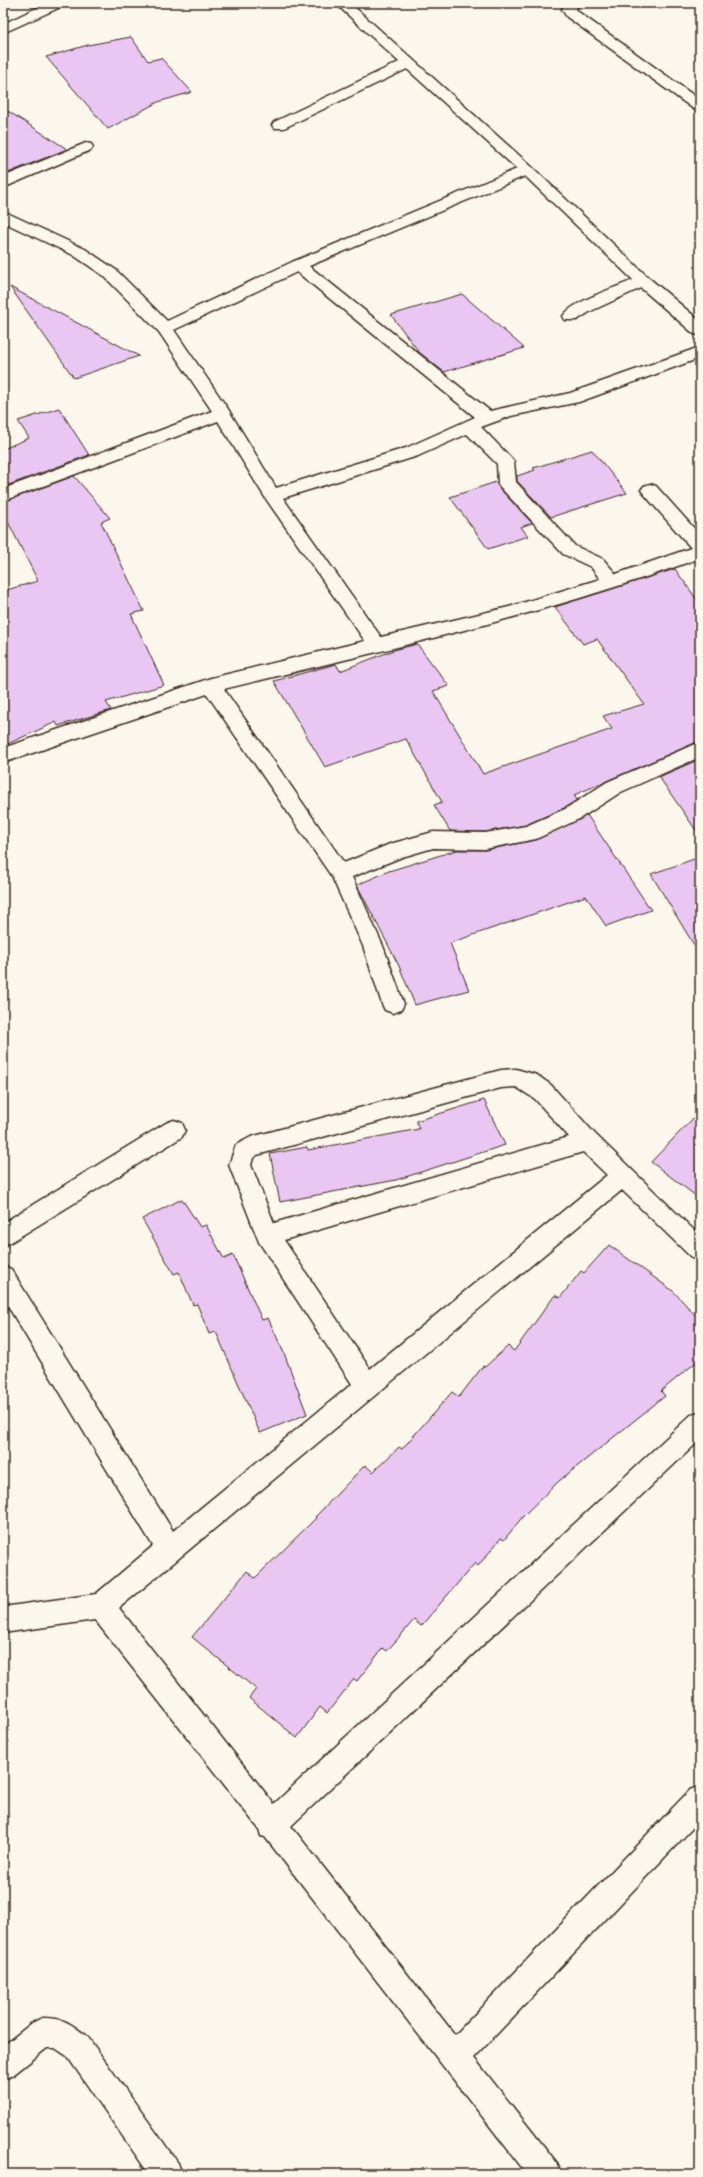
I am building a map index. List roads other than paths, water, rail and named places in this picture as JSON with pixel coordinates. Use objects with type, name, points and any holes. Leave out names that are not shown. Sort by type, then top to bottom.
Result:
[{"type":"street","points":[[3,29],[58,3]]},
{"type":"street","points":[[342,3],[527,170],[643,281],[700,330]]},
{"type":"street","points":[[574,3],[569,6],[569,10],[572,14],[700,107]]},
{"type":"street","points":[[279,125],[409,63]]},
{"type":"street","points":[[3,183],[86,147]]},
{"type":"street","points":[[165,328],[298,265],[527,170]]},
{"type":"street","points":[[3,216],[79,252],[110,273],[165,328],[222,413],[272,495],[378,645]]},
{"type":"street","points":[[298,265],[487,418]]},
{"type":"street","points":[[571,316],[585,307],[643,281]]},
{"type":"street","points":[[272,495],[412,452],[471,427],[487,418],[509,411],[574,398],[700,352]]},
{"type":"street","points":[[3,495],[222,413]]},
{"type":"street","points":[[471,427],[505,462],[507,484],[569,550],[597,563],[612,582]]},
{"type":"street","points":[[650,490],[700,546]]},
{"type":"street","points":[[3,756],[211,685],[510,613],[612,582],[700,551]]},
{"type":"street","points":[[211,685],[340,873],[373,946],[393,1004]]},
{"type":"street","points":[[340,873],[397,850],[433,840],[485,841],[529,833],[572,814],[614,787],[700,749]]},
{"type":"street","points":[[368,1387],[267,1235],[240,1165],[244,1152],[251,1147],[501,1079],[516,1078],[529,1082],[543,1092],[587,1141],[700,1251]]},
{"type":"street","points":[[3,1235],[174,1130]]},
{"type":"street","points":[[267,1235],[587,1141]]},
{"type":"street","points":[[3,1620],[101,1606],[623,1176]]},
{"type":"street","points":[[3,1277],[170,1550]]},
{"type":"street","points":[[271,1826],[700,1423]]},
{"type":"street","points":[[101,1606],[271,1826],[546,2174]]},
{"type":"street","points":[[454,2057],[700,1800]]},
{"type":"street","points":[[3,2065],[42,2033],[59,2033],[77,2046],[167,2174]]}]
